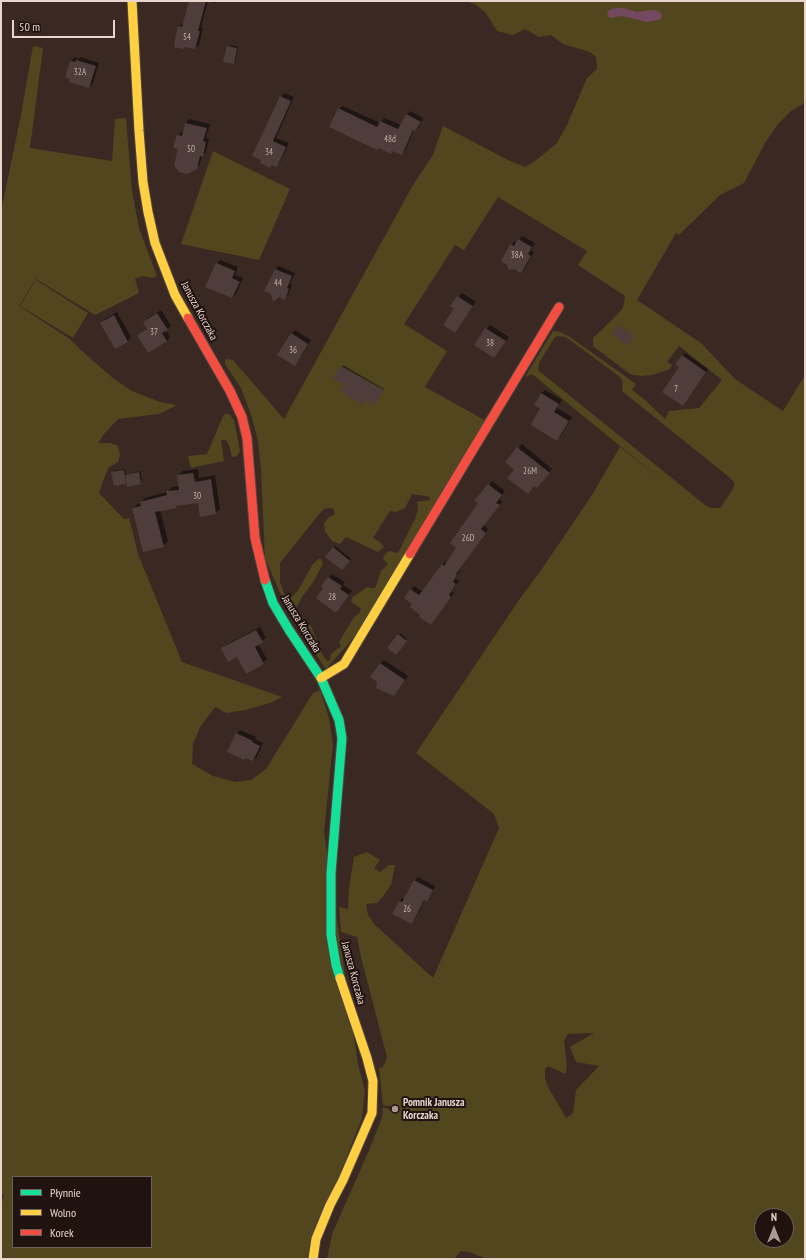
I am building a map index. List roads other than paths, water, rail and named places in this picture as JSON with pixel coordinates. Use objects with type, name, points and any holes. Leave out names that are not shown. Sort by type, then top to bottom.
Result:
[{"type":"street","name":"Janusza Korczaka","points":[[132,1],[143,182],[155,243],[176,295],[230,391],[242,417],[247,438],[255,538],[263,574],[273,603],[320,678],[332,703],[342,738],[331,873],[331,935],[336,965],[367,1058],[373,1081],[372,1113],[316,1239],[313,1259]]},
{"type":"street","points":[[320,678],[344,664],[558,307]]},
{"type":"place","name":"Pomnik Janusza Korczaka","points":[[395,1109]]}]
